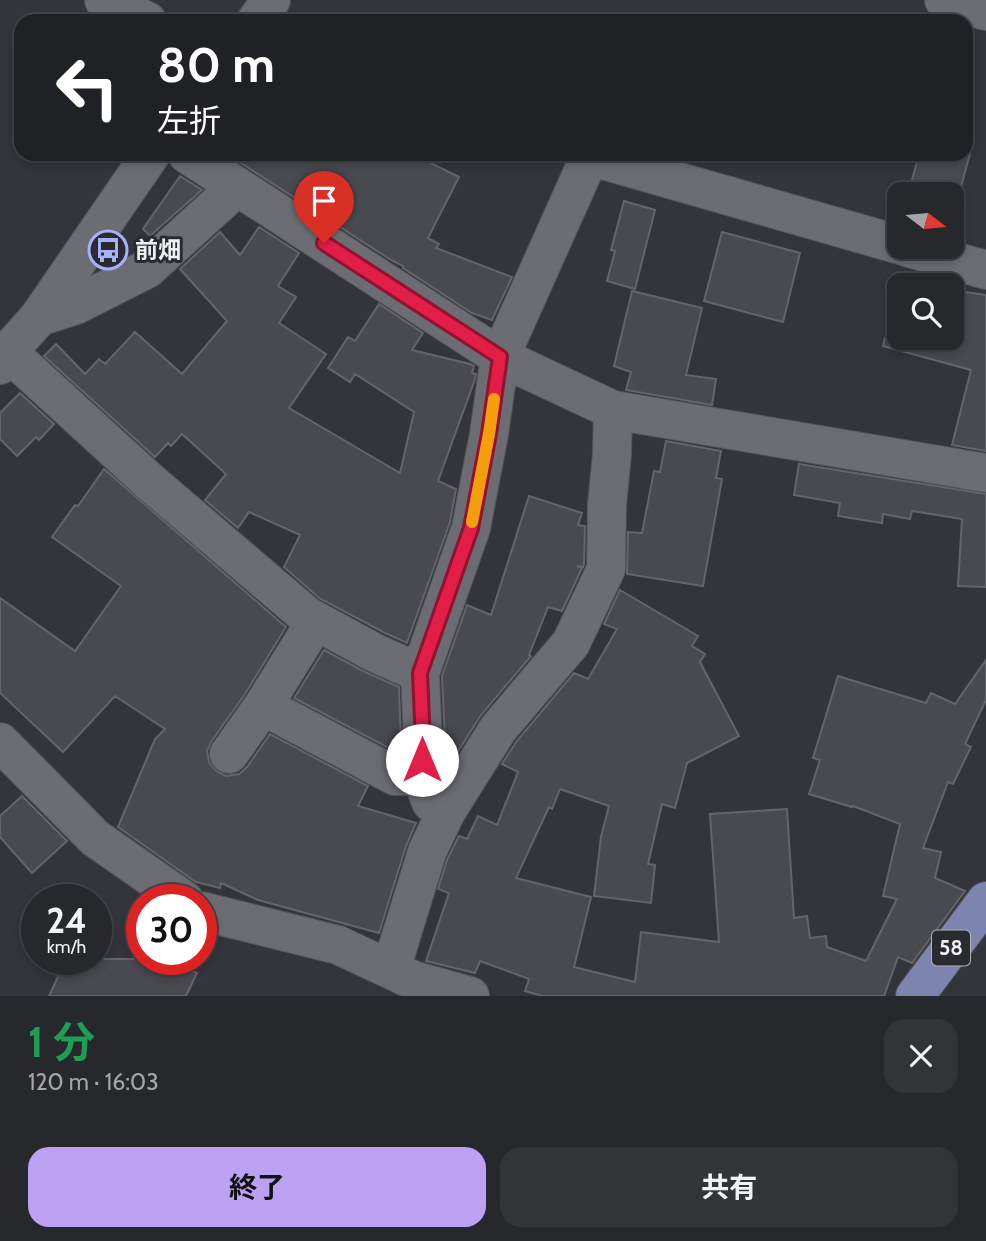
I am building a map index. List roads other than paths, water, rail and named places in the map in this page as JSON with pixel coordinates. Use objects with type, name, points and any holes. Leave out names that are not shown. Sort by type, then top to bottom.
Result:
[{"type":"main road","name":"58","points":[[915,996],[986,901]]},
{"type":"street","points":[[104,0],[133,14]]},
{"type":"street","points":[[944,0],[986,11]]},
{"type":"street","points":[[13,345],[146,161]]},
{"type":"street","points":[[198,161],[500,357],[613,410],[986,472]]},
{"type":"street","points":[[446,812],[431,802],[421,776],[423,743],[420,673],[471,528],[500,357],[583,161]]},
{"type":"street","points":[[607,161],[887,241]]},
{"type":"street","points":[[13,345],[76,305],[146,269],[237,187]]},
{"type":"street","points":[[964,258],[984,262]]},
{"type":"street","points":[[13,345],[149,481],[307,616],[375,653],[420,673]]},
{"type":"street","points":[[403,982],[427,852],[446,812],[498,729],[570,643],[606,569],[613,410]]},
{"type":"street","points":[[229,754],[263,706],[316,621]]},
{"type":"street","points":[[263,706],[395,776],[421,776]]},
{"type":"street","points":[[0,743],[95,838],[161,884]]},
{"type":"street","points":[[217,915],[338,945],[403,982],[470,996]]},
{"type":"place","name":"前畑","points":[[108,250]]}]
